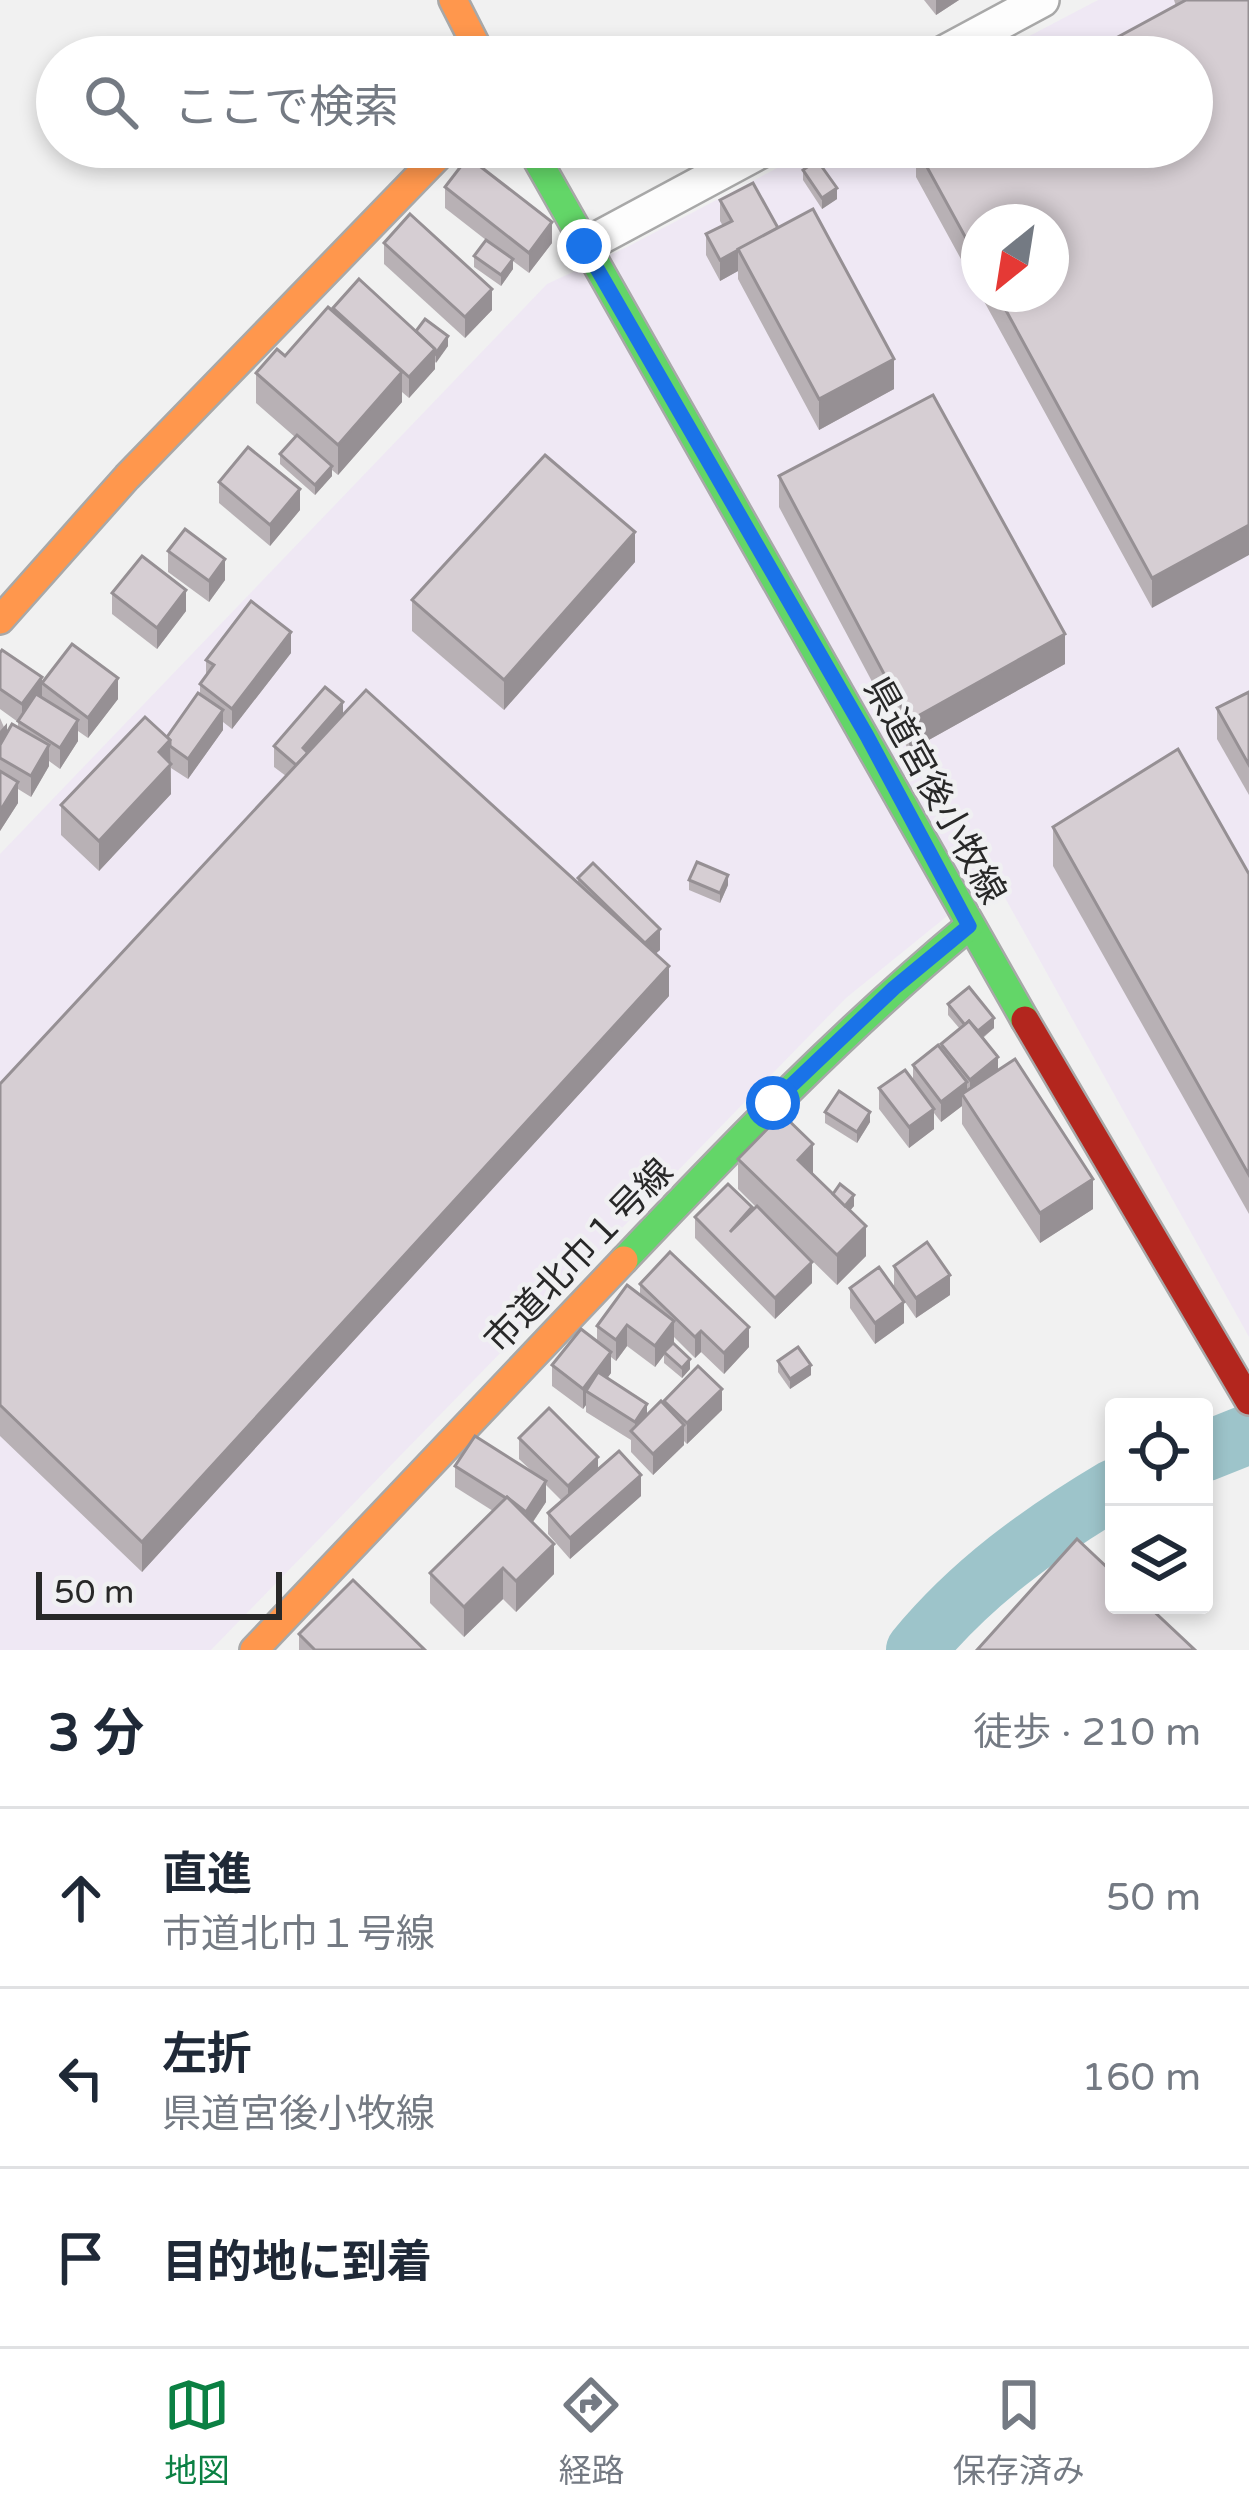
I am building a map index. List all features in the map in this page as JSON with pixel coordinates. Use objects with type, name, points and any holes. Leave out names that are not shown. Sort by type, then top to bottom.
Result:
[{"type":"street","points":[[453,0],[471,36]]},
{"type":"street","points":[[975,36],[1042,0]]},
{"type":"street","points":[[0,620],[127,477],[427,168]]},
{"type":"street","name":"県道宮後小牧線","points":[[541,168],[855,716],[969,926],[1248,1397]]},
{"type":"street","points":[[584,246],[729,168]]},
{"type":"street","name":"市道北巾１号線","points":[[254,1650],[773,1103],[894,988],[969,926]]},
{"type":"shaded area","points":[[1098,0],[1249,0],[1249,1337],[994,878],[846,998],[211,1650],[0,1650],[0,854],[547,284],[777,168],[1213,168],[1213,36],[1029,36]]},
{"type":"building","points":[[1186,0],[1249,0],[1249,525],[1152,578],[1007,312],[1069,312],[1069,204],[961,204],[961,229],[928,168],[1213,168],[1213,36],[1120,36]]},
{"type":"building","points":[[460,168],[482,168],[552,222],[529,253],[445,187]]},
{"type":"building","points":[[823,168],[837,188],[822,198],[803,170]]},
{"type":"building","points":[[753,183],[778,228],[720,260],[706,234],[732,221],[720,200]]},
{"type":"building","points":[[813,209],[894,359],[819,399],[738,249]]},
{"type":"building","points":[[410,214],[492,289],[465,317],[384,243]]},
{"type":"building","points":[[486,240],[513,259],[501,275],[474,256]]},
{"type":"building","points":[[359,279],[435,349],[409,377],[333,308]]},
{"type":"building","points":[[328,307],[402,372],[338,445],[256,373],[277,349],[285,356]]},
{"type":"building","points":[[425,319],[448,336],[436,353],[416,331]]},
{"type":"building","points":[[933,395],[1065,634],[909,721],[779,476]]},
{"type":"building","points":[[297,435],[332,466],[315,485],[280,454]]},
{"type":"building","points":[[248,447],[300,489],[270,525],[219,482]]},
{"type":"building","points":[[545,455],[635,532],[504,680],[412,600]]},
{"type":"building","points":[[185,529],[225,559],[209,581],[168,551]]},
{"type":"building","points":[[142,556],[186,590],[157,628],[112,593]]},
{"type":"building","points":[[251,601],[291,632],[232,709],[200,684],[214,665],[206,660]]},
{"type":"building","points":[[72,644],[118,678],[88,718],[42,683]]},
{"type":"building","points":[[2,650],[42,677],[22,704],[0,689]]},
{"type":"building","points":[[325,687],[343,702],[303,748],[308,753],[296,765],[274,746]]},
{"type":"building","points":[[366,690],[669,966],[142,1542],[0,1405],[0,1084]]},
{"type":"building","points":[[1249,692],[1249,765],[1217,708]]},
{"type":"building","points":[[198,693],[223,710],[188,759],[170,746],[167,737]]},
{"type":"building","points":[[36,694],[78,720],[60,748],[18,721]]},
{"type":"building","points":[[145,717],[170,740],[159,752],[171,764],[99,841],[61,805]]},
{"type":"building","points":[[12,724],[49,745],[31,776],[0,758],[0,745]]},
{"type":"building","points":[[1178,749],[1249,874],[1249,1175],[1053,827]]},
{"type":"building","points":[[0,771],[18,782],[0,811]]},
{"type":"building","points":[[697,862],[728,875],[720,893],[689,880]]},
{"type":"building","points":[[593,863],[660,929],[645,943],[578,878]]},
{"type":"building","points":[[969,987],[994,1018],[978,1031],[969,1021],[965,1025],[948,1004]]},
{"type":"building","points":[[969,1021],[998,1057],[970,1080],[941,1044]]},
{"type":"building","points":[[938,1045],[967,1082],[941,1102],[913,1065]]},
{"type":"building","points":[[1015,1059],[1093,1179],[1040,1213],[962,1094]]},
{"type":"building","points":[[905,1070],[934,1109],[909,1127],[879,1088]]},
{"type":"building","points":[[839,1091],[870,1112],[857,1132],[825,1112]]},
{"type":"building","points":[[782,1114],[813,1144],[798,1160],[866,1226],[837,1255],[738,1159]]},
{"type":"building","points":[[728,1184],[752,1207],[730,1232],[757,1206],[812,1262],[775,1298],[695,1217]]},
{"type":"building","points":[[840,1184],[854,1195],[845,1206],[833,1194]]},
{"type":"building","points":[[927,1242],[950,1275],[916,1298],[894,1266]]},
{"type":"building","points":[[670,1252],[749,1327],[724,1353],[701,1331],[695,1337],[640,1284]]},
{"type":"building","points":[[879,1267],[904,1302],[875,1323],[850,1288]]},
{"type":"building","points":[[627,1285],[674,1321],[655,1346],[627,1325],[616,1340],[597,1326]]},
{"type":"building","points":[[581,1329],[611,1352],[583,1389],[552,1365]]},
{"type":"building","points":[[673,1343],[690,1359],[682,1368],[664,1352]]},
{"type":"building","points":[[798,1347],[811,1365],[790,1379],[778,1361]]},
{"type":"building","points":[[698,1366],[722,1389],[687,1423],[664,1401]]},
{"type":"building","points":[[598,1372],[647,1404],[635,1422],[586,1391]]},
{"type":"building","points":[[661,1401],[684,1425],[653,1454],[631,1431]]},
{"type":"building","points":[[549,1408],[598,1457],[568,1486],[519,1438]]},
{"type":"building","points":[[475,1436],[546,1481],[526,1512],[455,1466]]},
{"type":"building","points":[[619,1451],[641,1475],[570,1538],[548,1513]]},
{"type":"building","points":[[507,1497],[554,1544],[516,1581],[503,1568],[464,1607],[430,1573]]},
{"type":"building","points":[[1077,1539],[1105,1565],[1105,1614],[1157,1614],[1195,1650],[977,1650]]},
{"type":"building","points":[[353,1580],[425,1650],[315,1650],[299,1634]]},
{"type":"waterway","points":[[1213,1448],[1249,1434]]},
{"type":"waterway","points":[[916,1650],[1008,1561],[1105,1495]]},
{"type":"traffic: fast","points":[[542,168],[1025,1020]]},
{"type":"traffic: fast","points":[[624,1260],[835,1046],[969,926]]},
{"type":"traffic: slow","points":[[453,0],[471,36]]},
{"type":"traffic: slow","points":[[0,620],[127,477],[427,168]]},
{"type":"traffic: slow","points":[[254,1650],[624,1260]]},
{"type":"traffic: jam","points":[[1025,1020],[1249,1401]]},
{"type":"route","points":[[584,246],[867,736],[969,926],[894,988],[773,1103]]}]
